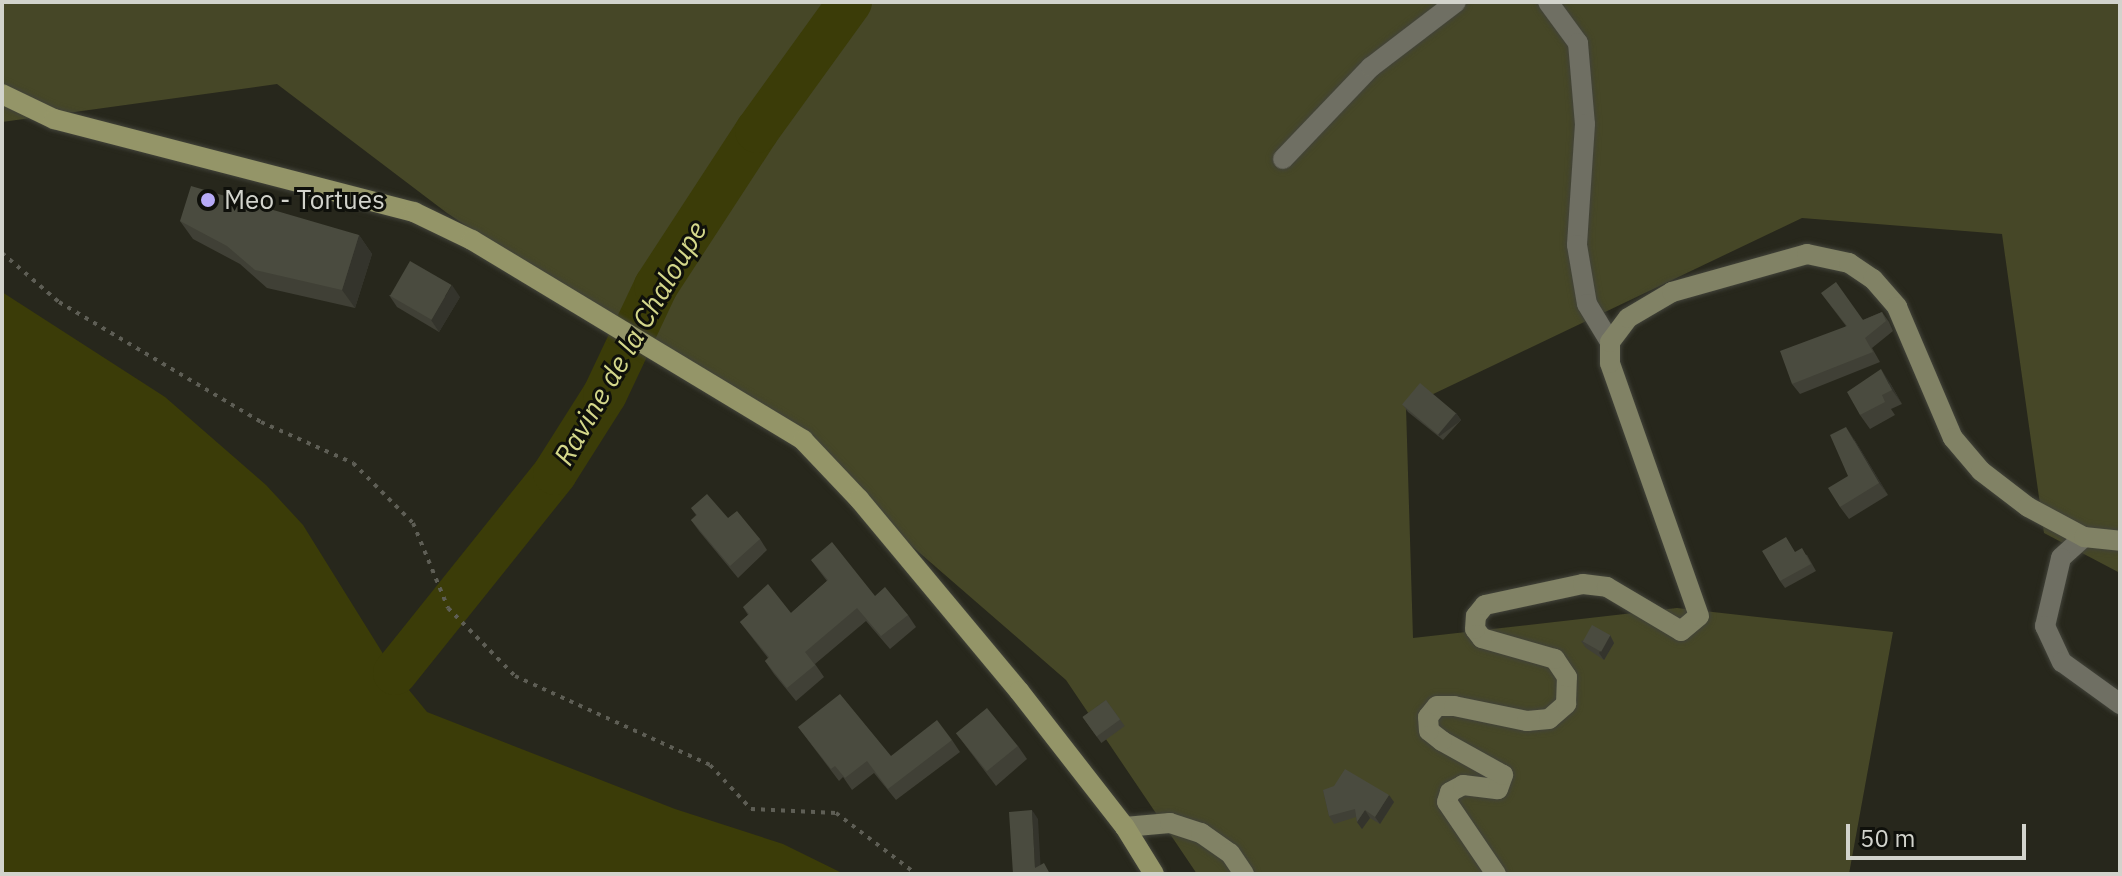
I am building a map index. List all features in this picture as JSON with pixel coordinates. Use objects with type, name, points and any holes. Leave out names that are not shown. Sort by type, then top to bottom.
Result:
[{"type":"main road","points":[[2,94],[54,119],[414,212],[472,240],[803,440],[859,499],[1019,691],[1125,827],[1154,874]]},
{"type":"main road","points":[[1496,874],[1447,802],[1450,792],[1463,785],[1498,789],[1503,775],[1435,736],[1429,731],[1428,717],[1437,706],[1454,706],[1527,721],[1549,719],[1566,704],[1567,677],[1555,659],[1482,638],[1475,629],[1476,616],[1485,605],[1583,584],[1607,587],[1681,631],[1699,616],[1613,374],[1610,342],[1628,318],[1672,292],[1807,254],[1849,263],[1873,279],[1897,307],[1953,438],[1981,471],[2028,507],[2084,537],[2120,541]]},
{"type":"main road","points":[[1125,827],[1170,823],[1201,833],[1230,853],[1244,874]]},
{"type":"street","points":[[1283,159],[1371,67],[1456,2]]},
{"type":"street","points":[[1548,2],[1578,43],[1585,124],[1577,245],[1587,304],[1610,342]]},
{"type":"street","points":[[2084,537],[2061,558],[2045,626],[2062,662],[2120,704]]},
{"type":"path","points":[[2,253],[59,302],[234,406],[353,463],[413,523],[448,608],[515,676],[710,765],[751,809],[836,813],[916,874]]},
{"type":"green space","points":[[2,2],[2120,2],[2120,573],[2044,533],[2002,234],[1802,218],[1406,407],[1413,638],[1677,608],[1893,632],[1849,874],[1197,874],[1066,680],[793,443],[447,213],[277,84],[2,122]]},
{"type":"shaded area","points":[[2,292],[165,397],[266,485],[303,525],[395,673],[427,712],[675,809],[783,844],[844,874],[2,874]]},
{"type":"building","points":[[191,186],[359,235],[342,290],[255,270],[227,246],[180,221]]},
{"type":"building","points":[[410,261],[452,285],[432,320],[390,296]]},
{"type":"building","points":[[1836,282],[1863,320],[1882,312],[1886,321],[1865,338],[1873,352],[1792,384],[1780,351],[1847,326],[1821,293]]},
{"type":"building","points":[[1881,369],[1892,390],[1882,395],[1885,402],[1860,415],[1847,392]]},
{"type":"building","points":[[1420,383],[1456,413],[1438,435],[1402,404]]},
{"type":"building","points":[[1846,427],[1879,483],[1840,507],[1828,488],[1848,476],[1830,435]]},
{"type":"building","points":[[707,494],[728,518],[737,511],[760,539],[730,566],[691,520],[697,515],[691,508]]},
{"type":"building","points":[[1786,537],[1795,552],[1802,548],[1811,564],[1780,581],[1762,551]]},
{"type":"building","points":[[832,542],[875,596],[885,587],[908,615],[881,636],[857,608],[805,652],[815,665],[787,688],[765,661],[769,657],[740,622],[749,614],[743,607],[768,584],[791,613],[828,580],[811,560]]},
{"type":"building","points":[[1592,625],[1610,635],[1601,652],[1583,642]]},
{"type":"building","points":[[840,694],[891,756],[937,720],[952,740],[888,789],[867,761],[845,778],[835,766],[831,769],[798,727]]},
{"type":"building","points":[[1106,700],[1120,719],[1097,736],[1083,717]]},
{"type":"building","points":[[987,708],[1018,746],[987,771],[956,733]]},
{"type":"building","points":[[1345,769],[1389,795],[1375,817],[1365,810],[1357,822],[1355,809],[1329,816],[1323,790],[1334,786]]},
{"type":"building","points":[[1032,810],[1035,868],[1044,863],[1050,874],[1013,874],[1009,812]]},
{"type":"waterway","name":"Ravine de la Chaloupe","points":[[395,673],[555,473],[605,394],[656,286],[757,131],[850,2]]},
{"type":"place","name":"Meo - Tortues","points":[[208,200]]}]
